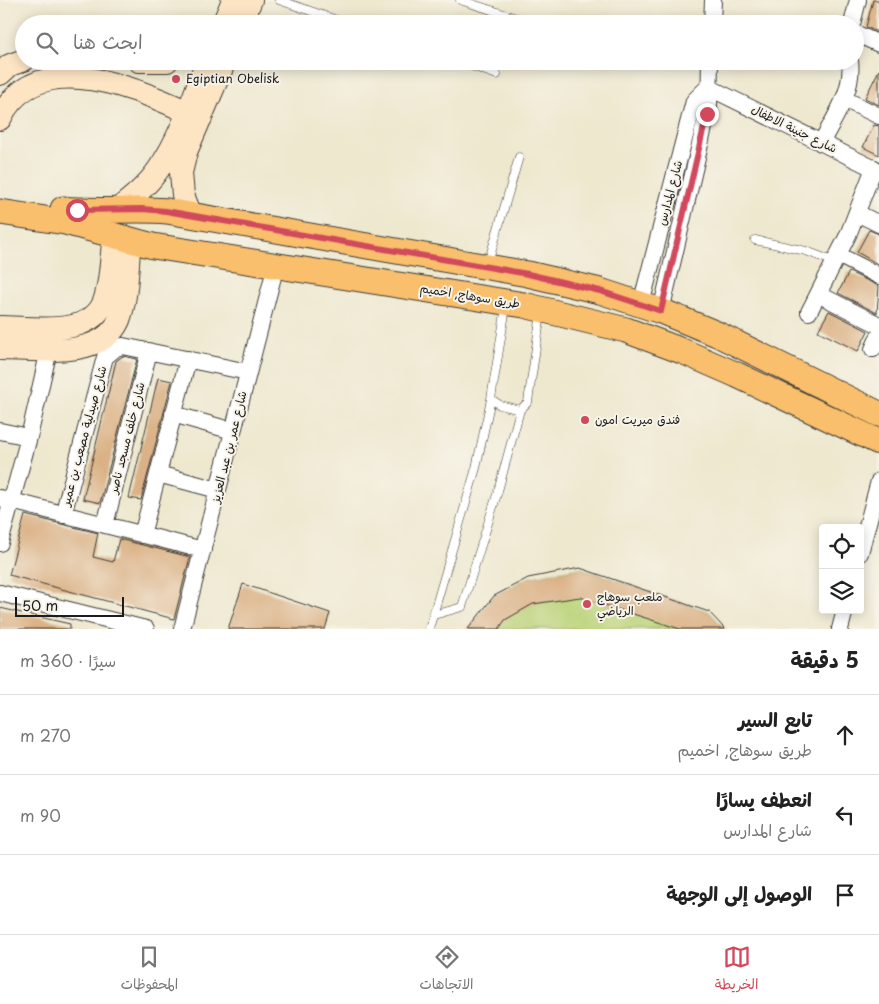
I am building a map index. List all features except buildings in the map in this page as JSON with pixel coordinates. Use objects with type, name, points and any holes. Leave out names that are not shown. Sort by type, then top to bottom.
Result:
[{"type":"main road","points":[[227,15],[233,0]]},
{"type":"main road","points":[[245,15],[251,0]]},
{"type":"main road","points":[[0,74],[15,63]]},
{"type":"main road","points":[[191,215],[183,195],[181,173],[205,70]]},
{"type":"main road","points":[[117,210],[140,192],[158,170],[194,115],[220,70]]},
{"type":"main road","points":[[0,119],[7,104],[23,88],[44,79],[66,77],[129,88],[194,115]]},
{"type":"main road","points":[[0,200],[42,212]]},
{"type":"main road","points":[[0,212],[91,212],[142,209],[191,215],[528,274],[651,307],[717,334],[879,414]]},
{"type":"main road","name":"طريق سوهاج, اخميم","points":[[42,212],[65,222],[168,249],[524,305],[626,330],[682,351],[879,442]]},
{"type":"main road","points":[[0,327],[76,326],[88,322],[97,314],[103,303],[122,238]]},
{"type":"main road","points":[[0,349],[49,350],[83,348],[97,343],[109,334],[118,322],[122,307],[122,238]]},
{"type":"main road","points":[[524,305],[528,274]]},
{"type":"street","points":[[712,15],[713,0]]},
{"type":"street","points":[[854,15],[858,0]]},
{"type":"street","points":[[864,38],[879,44]]},
{"type":"street","name":"شارع المدارس","points":[[651,307],[707,114],[709,70]]},
{"type":"street","points":[[821,143],[844,99],[851,78],[851,70]]},
{"type":"street","name":"شارع جنينة الاطفال","points":[[708,88],[876,170]]},
{"type":"street","points":[[844,99],[879,116]]},
{"type":"street","points":[[809,312],[836,259],[876,170]]},
{"type":"street","points":[[857,213],[879,224]]},
{"type":"street","points":[[836,259],[879,276]]},
{"type":"street","name":"شارع عمر بن عبد العزيز","points":[[182,629],[276,265]]},
{"type":"street","points":[[818,294],[879,325]]},
{"type":"street","points":[[0,543],[6,499],[29,437],[49,350],[48,327]]},
{"type":"street","name":"شارع صيدلية مصعب بن عمير","points":[[63,514],[105,357],[116,348],[124,346],[248,372]]},
{"type":"street","name":"شارع خلف مسجد ناصر","points":[[105,525],[149,351]]},
{"type":"street","points":[[142,535],[188,359]]},
{"type":"street","points":[[173,414],[233,431]]},
{"type":"street","points":[[0,431],[29,437]]},
{"type":"street","points":[[158,474],[218,490]]},
{"type":"street","points":[[864,538],[879,481]]},
{"type":"street","points":[[6,499],[203,550]]},
{"type":"street","points":[[0,592],[146,629]]},
{"type":"street","points":[[840,629],[844,614]]},
{"type":"lane","points":[[279,0],[322,15]]},
{"type":"lane","points":[[460,0],[507,15]]},
{"type":"lane","points":[[483,70],[497,75]]},
{"type":"lane","points":[[486,267],[519,157]]},
{"type":"lane","points":[[755,240],[836,259]]},
{"type":"lane","points":[[430,629],[476,468],[492,399],[524,305]]},
{"type":"lane","points":[[434,615],[462,606],[498,492],[520,410],[528,402],[524,305]]},
{"type":"lane","points":[[492,399],[500,405],[520,410]]},
{"type":"green space","name":"ملعب سوهاج الرياضي","points":[[580,568],[709,612],[725,629],[468,629],[494,596],[528,578]]},
{"type":"place","name":"Egiptian Obelisk","points":[[176,79]]},
{"type":"place","name":"فندق ميريت امون","points":[[585,420]]},
{"type":"place","name":"ملعب سوهاج الرياضي","points":[[587,604]]},
{"type":"route","points":[[77,210],[91,212],[142,209],[166,211],[558,280],[600,291],[661,311],[707,114]]}]
